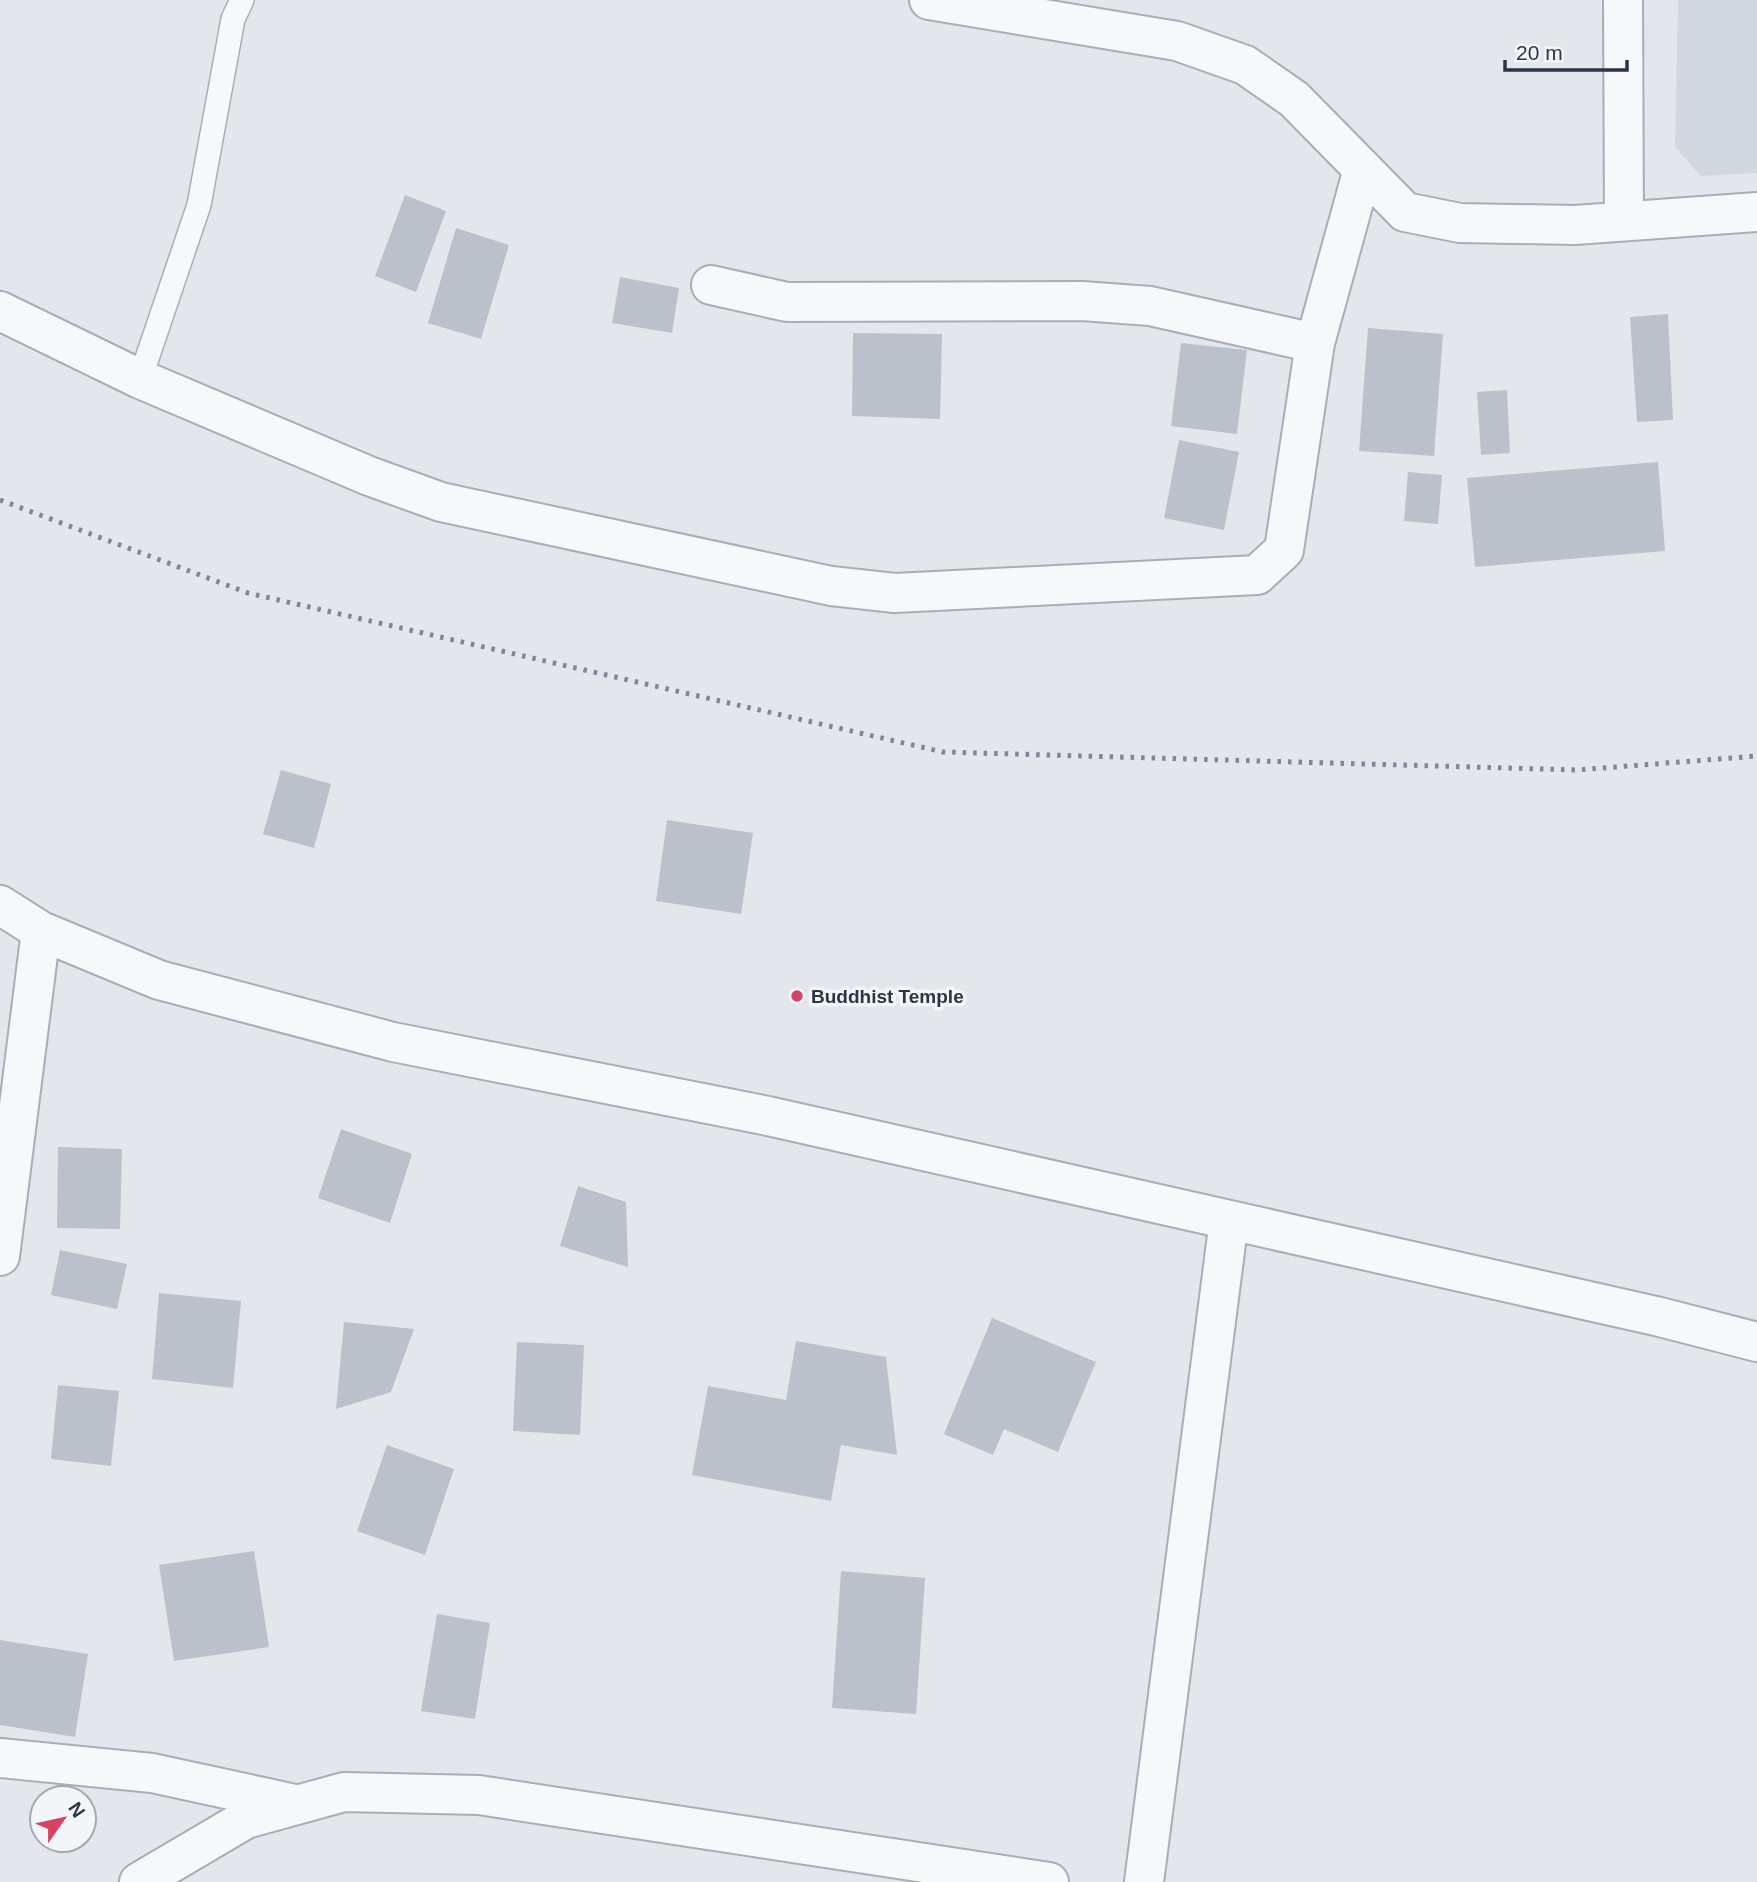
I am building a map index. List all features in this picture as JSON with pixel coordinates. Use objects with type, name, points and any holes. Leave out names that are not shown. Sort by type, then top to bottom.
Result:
[{"type":"street","points":[[929,0],[1064,11],[1177,41],[1245,65],[1294,99],[1405,212],[1449,220],[1575,225],[1757,212]]},
{"type":"street","points":[[1623,0],[1624,221]]},
{"type":"street","points":[[0,311],[140,379],[369,476],[441,502],[831,586],[895,593],[1257,575],[1284,550],[1315,343],[1363,169]]},
{"type":"street","points":[[711,285],[788,302],[1082,300],[1150,306],[1315,343]]},
{"type":"street","points":[[0,905],[41,931],[159,980],[393,1042],[768,1116],[1647,1314],[1757,1342]]},
{"type":"street","points":[[0,1256],[41,931]]},
{"type":"street","points":[[1144,1882],[1228,1220]]},
{"type":"street","points":[[0,1758],[152,1773],[295,1804]]},
{"type":"street","points":[[139,1882],[246,1819],[344,1792],[480,1795],[1049,1882]]},
{"type":"lane","points":[[140,379],[199,205],[233,19],[242,0]]},
{"type":"shaded area","points":[[1678,0],[1757,0],[1757,173],[1701,176],[1675,147]]},
{"type":"building","points":[[405,195],[446,211],[416,292],[375,276]]},
{"type":"building","points":[[456,228],[509,245],[481,339],[428,323]]},
{"type":"building","points":[[620,277],[679,288],[672,333],[612,323]]},
{"type":"building","points":[[1668,314],[1673,420],[1637,422],[1630,317]]},
{"type":"building","points":[[1368,328],[1443,334],[1434,456],[1359,451]]},
{"type":"building","points":[[853,333],[942,334],[940,419],[852,416]]},
{"type":"building","points":[[1181,343],[1247,350],[1237,434],[1171,426]]},
{"type":"building","points":[[1507,390],[1510,453],[1481,455],[1477,392]]},
{"type":"building","points":[[1179,440],[1239,452],[1224,530],[1164,518]]},
{"type":"building","points":[[1658,462],[1665,551],[1475,567],[1467,478]]},
{"type":"building","points":[[1408,472],[1442,475],[1438,524],[1404,521]]},
{"type":"building","points":[[281,770],[331,784],[314,848],[263,834]]},
{"type":"building","points":[[667,820],[753,833],[741,914],[656,901]]},
{"type":"building","points":[[341,1129],[412,1154],[390,1223],[318,1198]]},
{"type":"building","points":[[58,1147],[122,1149],[120,1229],[57,1228]]},
{"type":"building","points":[[578,1186],[626,1202],[628,1267],[560,1246]]},
{"type":"building","points":[[60,1250],[127,1264],[117,1309],[51,1295]]},
{"type":"building","points":[[159,1293],[241,1301],[233,1388],[152,1379]]},
{"type":"building","points":[[992,1318],[1096,1362],[1058,1452],[1004,1429],[993,1455],[944,1434]]},
{"type":"building","points":[[344,1322],[414,1329],[391,1392],[336,1409]]},
{"type":"building","points":[[796,1341],[886,1357],[897,1455],[841,1445],[831,1501],[692,1475],[708,1386],[786,1400]]},
{"type":"building","points":[[517,1342],[584,1345],[580,1435],[513,1431]]},
{"type":"building","points":[[58,1385],[119,1391],[111,1466],[51,1459]]},
{"type":"building","points":[[387,1445],[454,1469],[425,1555],[357,1531]]},
{"type":"building","points":[[254,1551],[269,1647],[174,1661],[159,1565]]},
{"type":"building","points":[[841,1571],[925,1578],[916,1714],[832,1708]]},
{"type":"building","points":[[437,1614],[490,1623],[475,1719],[421,1711]]},
{"type":"building","points":[[0,1640],[88,1654],[75,1737],[0,1725]]},
{"type":"railway","points":[[0,500],[248,593],[943,752],[1577,770],[1757,756]]},
{"type":"place","name":"Buddhist Temple","points":[[797,996]]}]
